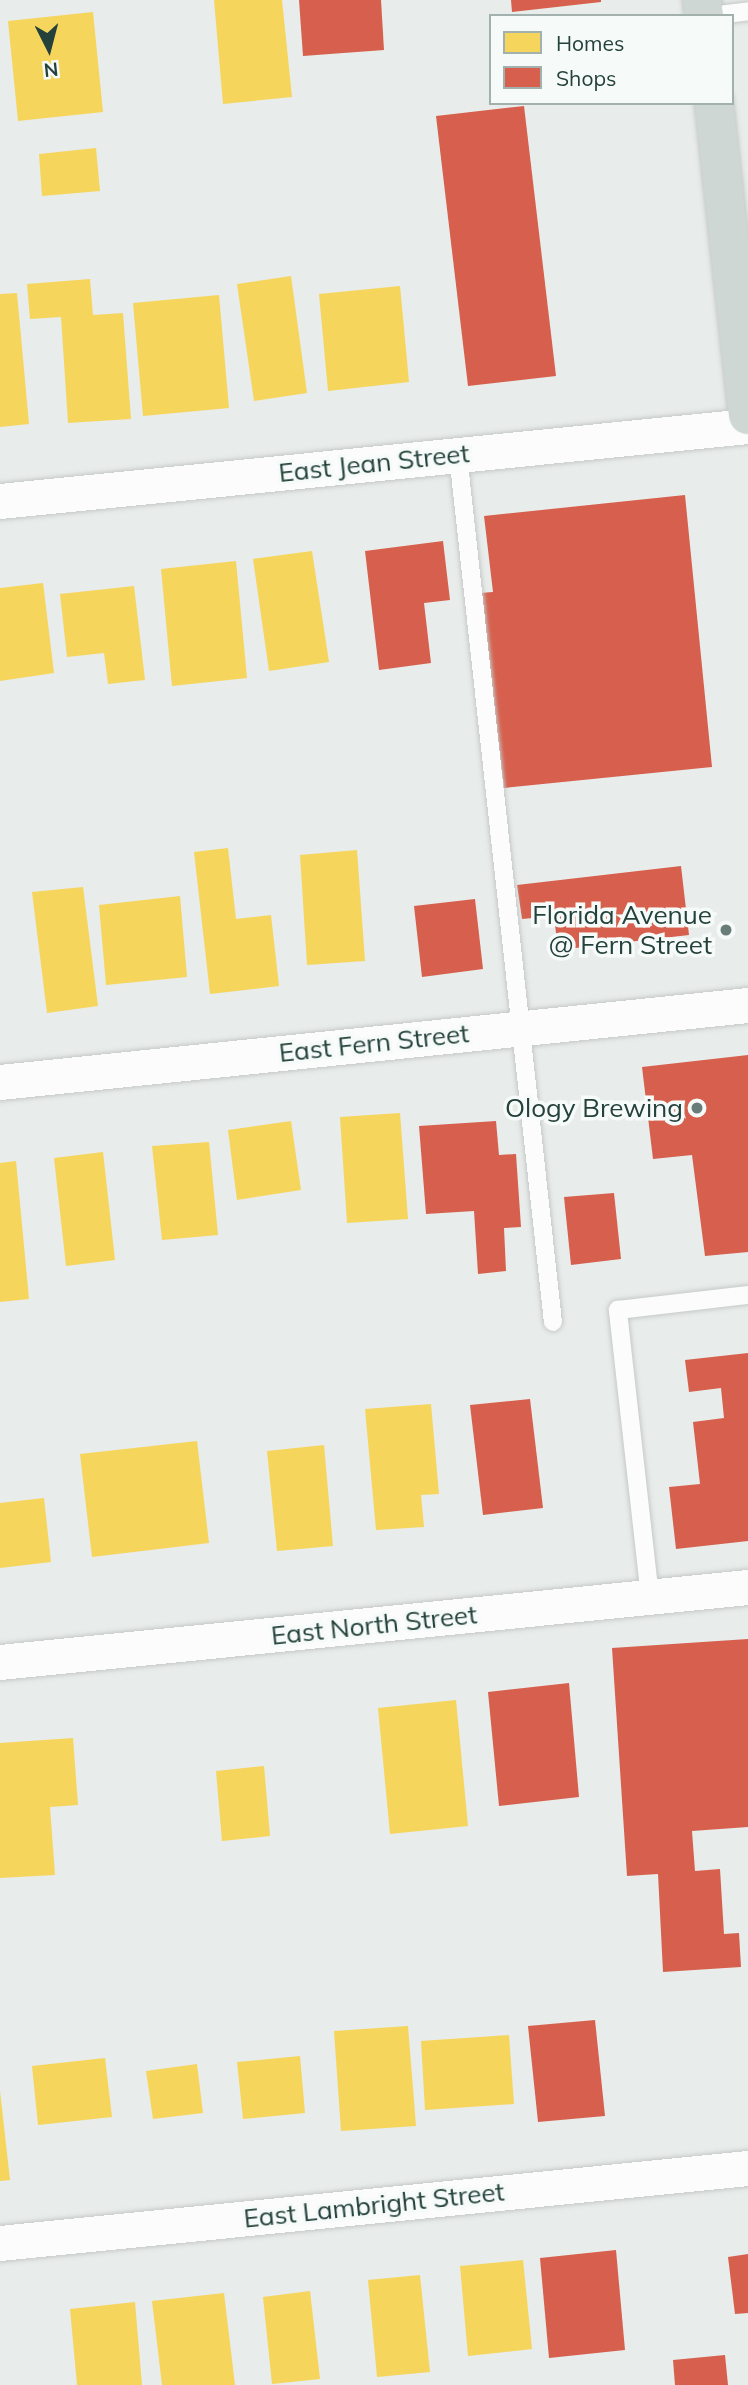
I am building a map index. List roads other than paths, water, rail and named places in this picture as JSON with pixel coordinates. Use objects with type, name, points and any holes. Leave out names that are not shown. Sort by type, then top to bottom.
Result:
[{"type":"main road","points":[[714,105],[748,415]]},
{"type":"street","name":"East Jean Street","points":[[0,501],[748,426]]},
{"type":"street","name":"East Fern Street","points":[[0,1082],[748,1005]]},
{"type":"street","name":"East North Street","points":[[0,1662],[748,1587]]},
{"type":"street","name":"East Lambright Street","points":[[0,2243],[748,2168]]},
{"type":"lane","points":[[725,14],[748,11]]},
{"type":"lane","points":[[458,455],[553,1322]]},
{"type":"lane","points":[[650,1597],[618,1310],[748,1295]]},
{"type":"place","name":"Florida Avenue @ Fern Street","points":[[726,930]]},
{"type":"place","name":"Ology Brewing","points":[[697,1108]]}]
